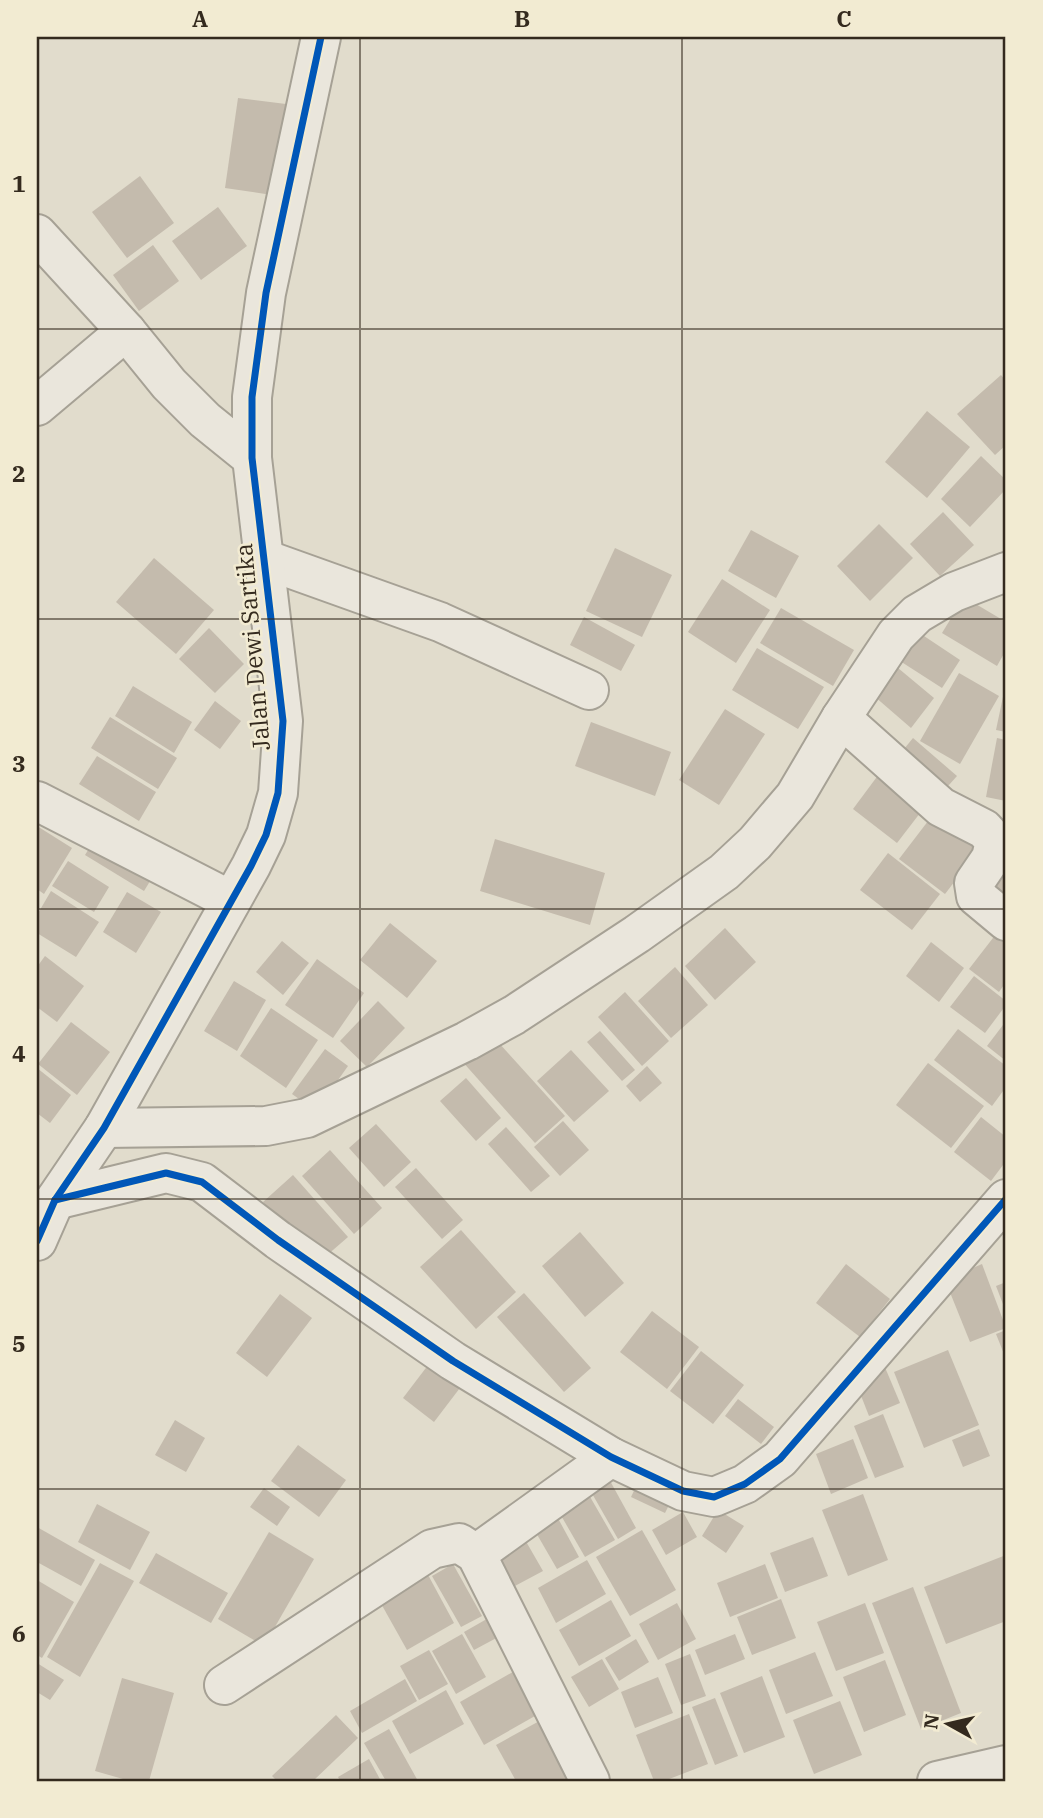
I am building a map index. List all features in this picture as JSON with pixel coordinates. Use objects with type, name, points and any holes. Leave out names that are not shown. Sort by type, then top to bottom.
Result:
[{"type":"street","name":"Jalan Dewi Sartika","points":[[37,1241],[55,1200],[104,1128],[251,866],[266,835],[278,793],[283,721],[252,458],[252,397],[266,293],[321,37]]},
{"type":"street","points":[[37,234],[126,331],[169,384],[205,420],[252,458]]},
{"type":"street","points":[[37,406],[126,331]]},
{"type":"street","points":[[264,559],[439,622],[589,690]]},
{"type":"street","points":[[104,1128],[285,1124],[307,1118],[490,1028],[637,934],[724,872],[755,843],[795,796],[841,718],[896,635],[917,614],[954,592],[1006,572]]},
{"type":"street","points":[[841,718],[941,807],[984,829],[995,841],[991,858],[974,883],[976,896],[1006,921]]},
{"type":"street","points":[[37,801],[230,900]]},
{"type":"street","points":[[55,1200],[166,1173],[202,1182],[278,1240],[453,1361],[611,1457],[683,1491],[714,1497],[745,1484],[780,1459],[1006,1199]]},
{"type":"street","points":[[476,1554],[611,1457]]},
{"type":"street","points":[[224,1685],[432,1549],[459,1543],[476,1554],[590,1781]]},
{"type":"street","points":[[937,1781],[1006,1765]]},
{"type":"building","points":[[238,98],[286,104],[272,195],[225,188]]},
{"type":"building","points":[[140,176],[174,223],[127,258],[92,212]]},
{"type":"building","points":[[218,207],[247,246],[201,280],[172,241]]},
{"type":"building","points":[[153,245],[179,281],[139,311],[113,275]]},
{"type":"building","points":[[1001,375],[1006,381],[1006,445],[995,455],[957,414]]},
{"type":"building","points":[[927,411],[970,447],[927,498],[885,462]]},
{"type":"building","points":[[981,456],[1006,480],[1006,489],[970,527],[941,499]]},
{"type":"building","points":[[943,512],[974,545],[940,576],[910,544]]},
{"type":"building","points":[[879,524],[913,558],[870,601],[837,566]]},
{"type":"building","points":[[751,530],[799,556],[776,598],[728,571]]},
{"type":"building","points":[[615,548],[672,575],[642,637],[586,611]]},
{"type":"building","points":[[154,558],[214,610],[176,654],[116,602]]},
{"type":"building","points":[[722,579],[770,610],[736,663],[688,632]]},
{"type":"building","points":[[964,597],[1006,622],[1006,650],[997,666],[942,633]]},
{"type":"building","points":[[781,608],[854,650],[833,686],[760,643]]},
{"type":"building","points":[[584,617],[635,645],[621,671],[570,645]]},
{"type":"building","points":[[209,628],[244,664],[215,693],[179,659]]},
{"type":"building","points":[[918,632],[960,660],[942,688],[900,661]]},
{"type":"building","points":[[757,648],[824,687],[798,729],[732,690]]},
{"type":"building","points":[[898,668],[934,698],[911,728],[874,696]]},
{"type":"building","points":[[959,673],[999,696],[960,764],[920,741]]},
{"type":"building","points":[[133,686],[192,722],[174,753],[115,716]]},
{"type":"building","points":[[1006,687],[1006,732],[996,730]]},
{"type":"building","points":[[215,701],[241,721],[220,749],[194,730]]},
{"type":"building","points":[[725,709],[765,734],[719,805],[679,780]]},
{"type":"building","points":[[110,717],[177,758],[158,789],[91,748]]},
{"type":"building","points":[[591,722],[671,752],[655,796],[575,766]]},
{"type":"building","points":[[913,738],[957,776],[940,795],[896,759]]},
{"type":"building","points":[[997,738],[1006,740],[1006,801],[986,797]]},
{"type":"building","points":[[97,756],[156,792],[139,821],[79,784]]},
{"type":"building","points":[[882,770],[927,804],[897,843],[853,809]]},
{"type":"building","points":[[935,812],[981,847],[945,894],[899,859]]},
{"type":"building","points":[[37,826],[72,848],[44,894],[37,889]]},
{"type":"building","points":[[97,836],[155,873],[144,891],[85,855]]},
{"type":"building","points":[[495,839],[605,873],[590,925],[480,891]]},
{"type":"building","points":[[888,853],[940,894],[912,930],[860,890]]},
{"type":"building","points":[[68,861],[109,887],[94,912],[52,886]]},
{"type":"building","points":[[1006,861],[1006,899],[984,882]]},
{"type":"building","points":[[51,891],[99,922],[76,957],[37,933],[37,915]]},
{"type":"building","points":[[127,892],[161,912],[136,953],[103,932]]},
{"type":"building","points":[[390,923],[437,961],[407,998],[360,960]]},
{"type":"building","points":[[1003,925],[1006,928],[1006,982],[999,992],[969,969]]},
{"type":"building","points":[[725,928],[756,962],[715,1000],[685,966]]},
{"type":"building","points":[[282,941],[309,963],[283,995],[256,972]]},
{"type":"building","points":[[931,942],[964,968],[939,1002],[906,976]]},
{"type":"building","points":[[45,956],[84,986],[57,1022],[37,1007],[37,967]]},
{"type":"building","points":[[317,959],[364,993],[333,1038],[285,1005]]},
{"type":"building","points":[[675,967],[708,1005],[671,1038],[638,1001]]},
{"type":"building","points":[[974,976],[1006,1001],[1006,1005],[985,1033],[950,1007]]},
{"type":"building","points":[[234,981],[266,1000],[237,1051],[204,1031]]},
{"type":"building","points":[[625,992],[669,1041],[642,1066],[598,1017]]},
{"type":"building","points":[[378,1001],[405,1028],[367,1067],[340,1041]]},
{"type":"building","points":[[271,1008],[318,1040],[286,1088],[240,1056]]},
{"type":"building","points":[[1006,1021],[1006,1061],[987,1046]]},
{"type":"building","points":[[71,1022],[110,1052],[77,1095],[38,1064]]},
{"type":"building","points":[[958,1029],[1006,1066],[1006,1087],[992,1106],[934,1060]]},
{"type":"building","points":[[600,1031],[635,1070],[622,1081],[587,1042]]},
{"type":"building","points":[[490,1033],[565,1116],[535,1143],[461,1060]]},
{"type":"building","points":[[325,1049],[348,1066],[316,1111],[292,1094]]},
{"type":"building","points":[[571,1050],[609,1091],[574,1122],[537,1081]]},
{"type":"building","points":[[928,1063],[984,1106],[951,1148],[896,1105]]},
{"type":"building","points":[[647,1066],[662,1083],[640,1102],[626,1086]]},
{"type":"building","points":[[37,1068],[71,1095],[50,1123],[37,1113]]},
{"type":"building","points":[[466,1078],[501,1118],[476,1141],[440,1101]]},
{"type":"building","points":[[981,1117],[1006,1137],[1006,1161],[991,1181],[954,1152]]},
{"type":"building","points":[[563,1121],[589,1150],[560,1176],[534,1147]]},
{"type":"building","points":[[376,1124],[411,1162],[384,1187],[349,1148]]},
{"type":"building","points":[[506,1127],[550,1176],[531,1192],[488,1144]]},
{"type":"building","points":[[330,1150],[382,1208],[354,1234],[302,1176]]},
{"type":"building","points":[[416,1168],[463,1220],[442,1239],[395,1187]]},
{"type":"building","points":[[293,1175],[348,1237],[318,1263],[263,1202]]},
{"type":"building","points":[[461,1230],[516,1292],[476,1329],[420,1267]]},
{"type":"building","points":[[580,1232],[624,1283],[585,1317],[542,1266]]},
{"type":"building","points":[[846,1264],[890,1299],[860,1337],[816,1303]]},
{"type":"building","points":[[982,1264],[1006,1328],[970,1342],[945,1280]]},
{"type":"building","points":[[1006,1282],[1006,1312],[996,1286]]},
{"type":"building","points":[[524,1293],[591,1368],[564,1392],[497,1317]]},
{"type":"building","points":[[280,1294],[312,1318],[267,1377],[236,1353]]},
{"type":"building","points":[[652,1311],[699,1347],[667,1389],[620,1352]]},
{"type":"building","points":[[1006,1330],[1006,1359],[996,1334]]},
{"type":"building","points":[[948,1350],[979,1425],[924,1448],[894,1372]]},
{"type":"building","points":[[701,1351],[744,1385],[713,1424],[670,1391]]},
{"type":"building","points":[[435,1356],[466,1380],[434,1422],[403,1398]]},
{"type":"building","points":[[884,1365],[900,1403],[869,1416],[854,1378]]},
{"type":"building","points":[[738,1399],[774,1427],[761,1444],[725,1416]]},
{"type":"building","points":[[883,1414],[904,1467],[875,1478],[854,1426]]},
{"type":"building","points":[[175,1420],[205,1438],[186,1472],[155,1455]]},
{"type":"building","points":[[979,1429],[990,1456],[963,1467],[952,1440]]},
{"type":"building","points":[[853,1439],[868,1478],[831,1494],[816,1454]]},
{"type":"building","points":[[298,1445],[346,1480],[319,1517],[271,1481]]},
{"type":"building","points":[[642,1474],[676,1491],[665,1513],[631,1497]]},
{"type":"building","points":[[609,1479],[636,1528],[618,1539],[590,1490]]},
{"type":"building","points":[[264,1488],[290,1507],[277,1526],[250,1507]]},
{"type":"building","points":[[863,1494],[888,1560],[848,1576],[822,1510]]},
{"type":"building","points":[[589,1495],[615,1540],[585,1557],[559,1512]]},
{"type":"building","points":[[97,1504],[150,1532],[130,1570],[78,1542]]},
{"type":"building","points":[[718,1510],[744,1526],[726,1553],[702,1536]]},
{"type":"building","points":[[554,1511],[579,1557],[557,1569],[531,1524]]},
{"type":"building","points":[[683,1512],[697,1537],[666,1555],[652,1530]]},
{"type":"building","points":[[37,1527],[95,1560],[81,1586],[37,1562]]},
{"type":"building","points":[[642,1530],[676,1590],[630,1616],[596,1557]]},
{"type":"building","points":[[269,1532],[314,1559],[264,1646],[218,1619]]},
{"type":"building","points":[[813,1537],[828,1576],[785,1592],[770,1553]]},
{"type":"building","points":[[524,1538],[543,1571],[513,1587],[494,1554]]},
{"type":"building","points":[[156,1553],[228,1593],[211,1623],[139,1583]]},
{"type":"building","points":[[1006,1555],[1006,1621],[946,1644],[924,1587]]},
{"type":"building","points":[[587,1560],[606,1594],[556,1623],[538,1588]]},
{"type":"building","points":[[100,1563],[134,1581],[80,1677],[47,1657]]},
{"type":"building","points":[[453,1564],[482,1616],[461,1627],[432,1576]]},
{"type":"building","points":[[765,1564],[778,1598],[730,1617],[717,1583]]},
{"type":"building","points":[[427,1573],[454,1623],[407,1650],[379,1600]]},
{"type":"building","points":[[37,1580],[74,1602],[42,1658],[37,1655]]},
{"type":"building","points":[[913,1587],[961,1713],[921,1729],[872,1603]]},
{"type":"building","points":[[781,1599],[796,1638],[752,1655],[737,1617]]},
{"type":"building","points":[[611,1600],[631,1636],[579,1666],[559,1630]]},
{"type":"building","points":[[677,1603],[696,1639],[658,1660],[639,1624]]},
{"type":"building","points":[[865,1603],[884,1653],[836,1671],[817,1622]]},
{"type":"building","points":[[492,1616],[502,1635],[474,1650],[464,1632]]},
{"type":"building","points":[[462,1634],[486,1677],[456,1694],[432,1651]]},
{"type":"building","points":[[735,1634],[745,1659],[705,1675],[695,1650]]},
{"type":"building","points":[[636,1639],[649,1662],[619,1681],[605,1658]]},
{"type":"building","points":[[429,1650],[448,1684],[419,1700],[400,1666]]},
{"type":"building","points":[[815,1652],[833,1696],[786,1714],[769,1670]]},
{"type":"building","points":[[690,1654],[706,1696],[681,1705],[665,1664]]},
{"type":"building","points":[[602,1659],[619,1689],[589,1707],[571,1677]]},
{"type":"building","points":[[885,1660],[906,1715],[864,1732],[843,1677]]},
{"type":"building","points":[[37,1663],[64,1680],[50,1700],[37,1692]]},
{"type":"building","points":[[518,1669],[542,1712],[484,1745],[460,1702]]},
{"type":"building","points":[[762,1676],[785,1737],[744,1753],[720,1693]]},
{"type":"building","points":[[658,1677],[673,1713],[635,1728],[621,1692]]},
{"type":"building","points":[[122,1678],[174,1693],[149,1781],[130,1781],[95,1771]]},
{"type":"building","points":[[405,1679],[417,1701],[362,1733],[350,1711]]},
{"type":"building","points":[[446,1690],[464,1724],[410,1754],[392,1721]]},
{"type":"building","points":[[715,1698],[738,1756],[715,1765],[692,1707]]},
{"type":"building","points":[[840,1701],[862,1755],[814,1774],[793,1720]]},
{"type":"building","points":[[689,1714],[708,1764],[664,1781],[654,1781],[636,1735]]},
{"type":"building","points":[[336,1715],[358,1738],[313,1781],[277,1781],[272,1776]]},
{"type":"building","points":[[543,1719],[574,1777],[566,1781],[516,1781],[496,1745]]},
{"type":"building","points":[[389,1729],[418,1781],[386,1781],[364,1743]]},
{"type":"building","points":[[369,1759],[381,1781],[340,1781],[338,1777]]},
{"type":"cycle path","points":[[37,1241],[55,1200],[104,1128],[251,866],[266,835],[278,793],[283,721],[252,458],[252,397],[266,293],[321,37]]},
{"type":"cycle path","points":[[55,1200],[166,1173],[202,1182],[278,1240],[453,1361],[611,1457],[683,1491],[714,1497],[745,1484],[780,1459],[1006,1199]]}]
